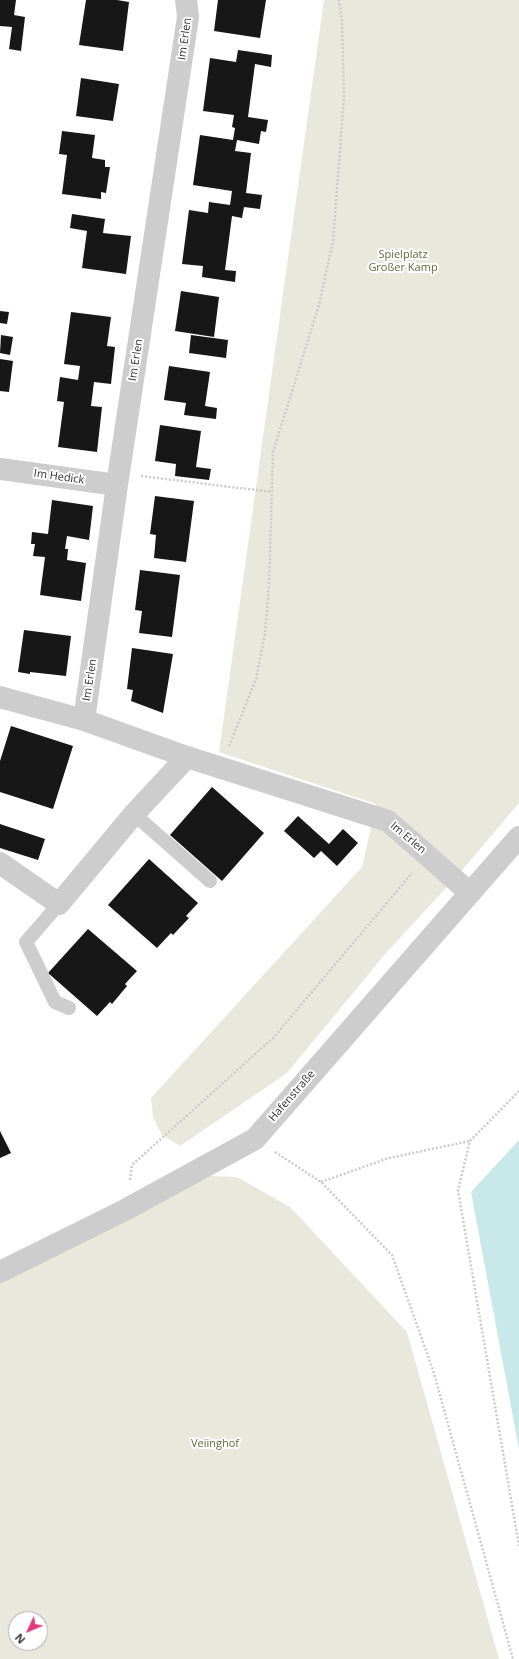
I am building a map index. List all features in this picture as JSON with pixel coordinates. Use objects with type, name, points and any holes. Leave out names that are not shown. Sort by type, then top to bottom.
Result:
[{"type":"street","name":"Im Erlen","points":[[84,720],[118,479],[188,17],[186,0]]},
{"type":"street","name":"Im Hedick","points":[[0,469],[118,479]]},
{"type":"street","name":"Im Erlen","points":[[0,697],[84,720],[187,757],[388,821],[428,854],[470,893]]},
{"type":"street","points":[[0,863],[59,904],[134,814],[187,757]]},
{"type":"street","name":"Hafenstraße","points":[[0,1272],[125,1210],[255,1139],[519,837]]},
{"type":"lane","points":[[134,814],[210,881]]},
{"type":"lane","points":[[59,904],[26,942],[55,1002],[69,1008]]},
{"type":"path","points":[[221,767],[256,679],[265,634],[269,586],[273,452],[320,305],[333,240],[344,97],[342,21],[339,0]]},
{"type":"path","points":[[118,479],[272,492]]},
{"type":"path","points":[[125,1210],[132,1165],[274,1036],[428,854]]},
{"type":"path","points":[[519,1091],[470,1141],[458,1190],[519,1546]]},
{"type":"path","points":[[255,1139],[321,1182],[392,1255],[433,1370],[513,1659]]},
{"type":"path","points":[[321,1182],[389,1158],[470,1141]]},
{"type":"green space","name":"Spielplatz Großer Kamp","points":[[324,0],[519,0],[519,803],[458,875],[386,953],[287,1073],[180,1146],[162,1135],[153,1117],[151,1098],[362,867],[376,804],[219,752]]},
{"type":"green space","name":"Veiinghof","points":[[209,1176],[237,1177],[290,1207],[407,1332],[499,1659],[0,1659],[0,1267]]},
{"type":"water","points":[[519,1140],[519,1449],[471,1192]]},
{"type":"building","points":[[0,0],[16,0],[14,15],[25,17],[21,51],[9,49],[12,27],[0,26]]},
{"type":"building","points":[[86,0],[117,0],[129,2],[123,51],[79,45]]},
{"type":"building","points":[[218,0],[266,0],[260,38],[214,31]]},
{"type":"building","points":[[238,50],[272,55],[271,67],[255,64],[248,117],[268,120],[266,132],[261,131],[259,144],[237,140],[235,151],[251,153],[246,193],[262,195],[260,209],[244,207],[242,218],[232,216],[225,270],[236,271],[235,282],[202,277],[203,266],[182,264],[189,210],[208,213],[209,202],[230,205],[232,191],[193,185],[200,135],[233,140],[235,128],[232,127],[234,115],[203,111],[210,58],[236,62]]},
{"type":"building","points":[[81,78],[119,84],[113,121],[76,116]]},
{"type":"building","points":[[62,131],[95,135],[92,158],[105,160],[105,167],[110,167],[106,193],[101,192],[101,199],[62,194],[67,155],[59,154]]},
{"type":"building","points":[[72,214],[105,219],[103,233],[131,236],[126,274],[82,268],[87,231],[70,228]]},
{"type":"building","points":[[181,291],[219,297],[214,337],[175,331]]},
{"type":"building","points":[[0,311],[9,312],[7,324],[0,323]]},
{"type":"building","points":[[71,312],[111,317],[107,346],[115,347],[111,384],[94,382],[91,406],[102,407],[97,452],[58,447],[64,402],[57,401],[60,377],[78,380],[80,366],[64,364]]},
{"type":"building","points":[[1,335],[13,337],[10,355],[0,353]]},
{"type":"building","points":[[191,335],[228,340],[226,358],[189,353]]},
{"type":"building","points":[[0,359],[13,361],[9,392],[0,391]]},
{"type":"building","points":[[169,366],[210,372],[205,406],[217,408],[216,419],[184,415],[186,403],[164,400]]},
{"type":"building","points":[[160,425],[201,431],[196,467],[211,469],[209,480],[175,476],[176,464],[155,461]]},
{"type":"building","points":[[155,496],[194,501],[186,562],[154,558],[156,535],[150,534]]},
{"type":"building","points":[[52,500],[93,506],[89,540],[67,536],[65,549],[68,549],[67,560],[86,563],[81,601],[40,595],[45,557],[33,556],[35,544],[31,544],[32,532],[48,534]]},
{"type":"building","points":[[140,570],[180,575],[172,637],[139,633],[142,611],[135,610]]},
{"type":"building","points":[[24,630],[71,636],[66,676],[18,672]]},
{"type":"building","points":[[132,648],[173,654],[163,713],[131,701],[133,690],[127,689]]},
{"type":"building","points":[[11,726],[73,746],[53,809],[0,792],[0,761]]},
{"type":"building","points":[[212,787],[264,833],[222,881],[170,835]]},
{"type":"building","points":[[298,816],[329,844],[343,829],[358,843],[337,866],[321,851],[314,858],[284,831]]},
{"type":"building","points":[[0,824],[45,839],[38,860],[0,848]]},
{"type":"building","points":[[149,859],[198,903],[186,916],[189,918],[173,935],[171,933],[157,948],[108,905]]},
{"type":"building","points":[[88,929],[137,971],[125,984],[127,986],[112,1004],[110,1002],[97,1016],[48,973]]},
{"type":"building","points":[[0,1131],[11,1153],[0,1158]]}]
